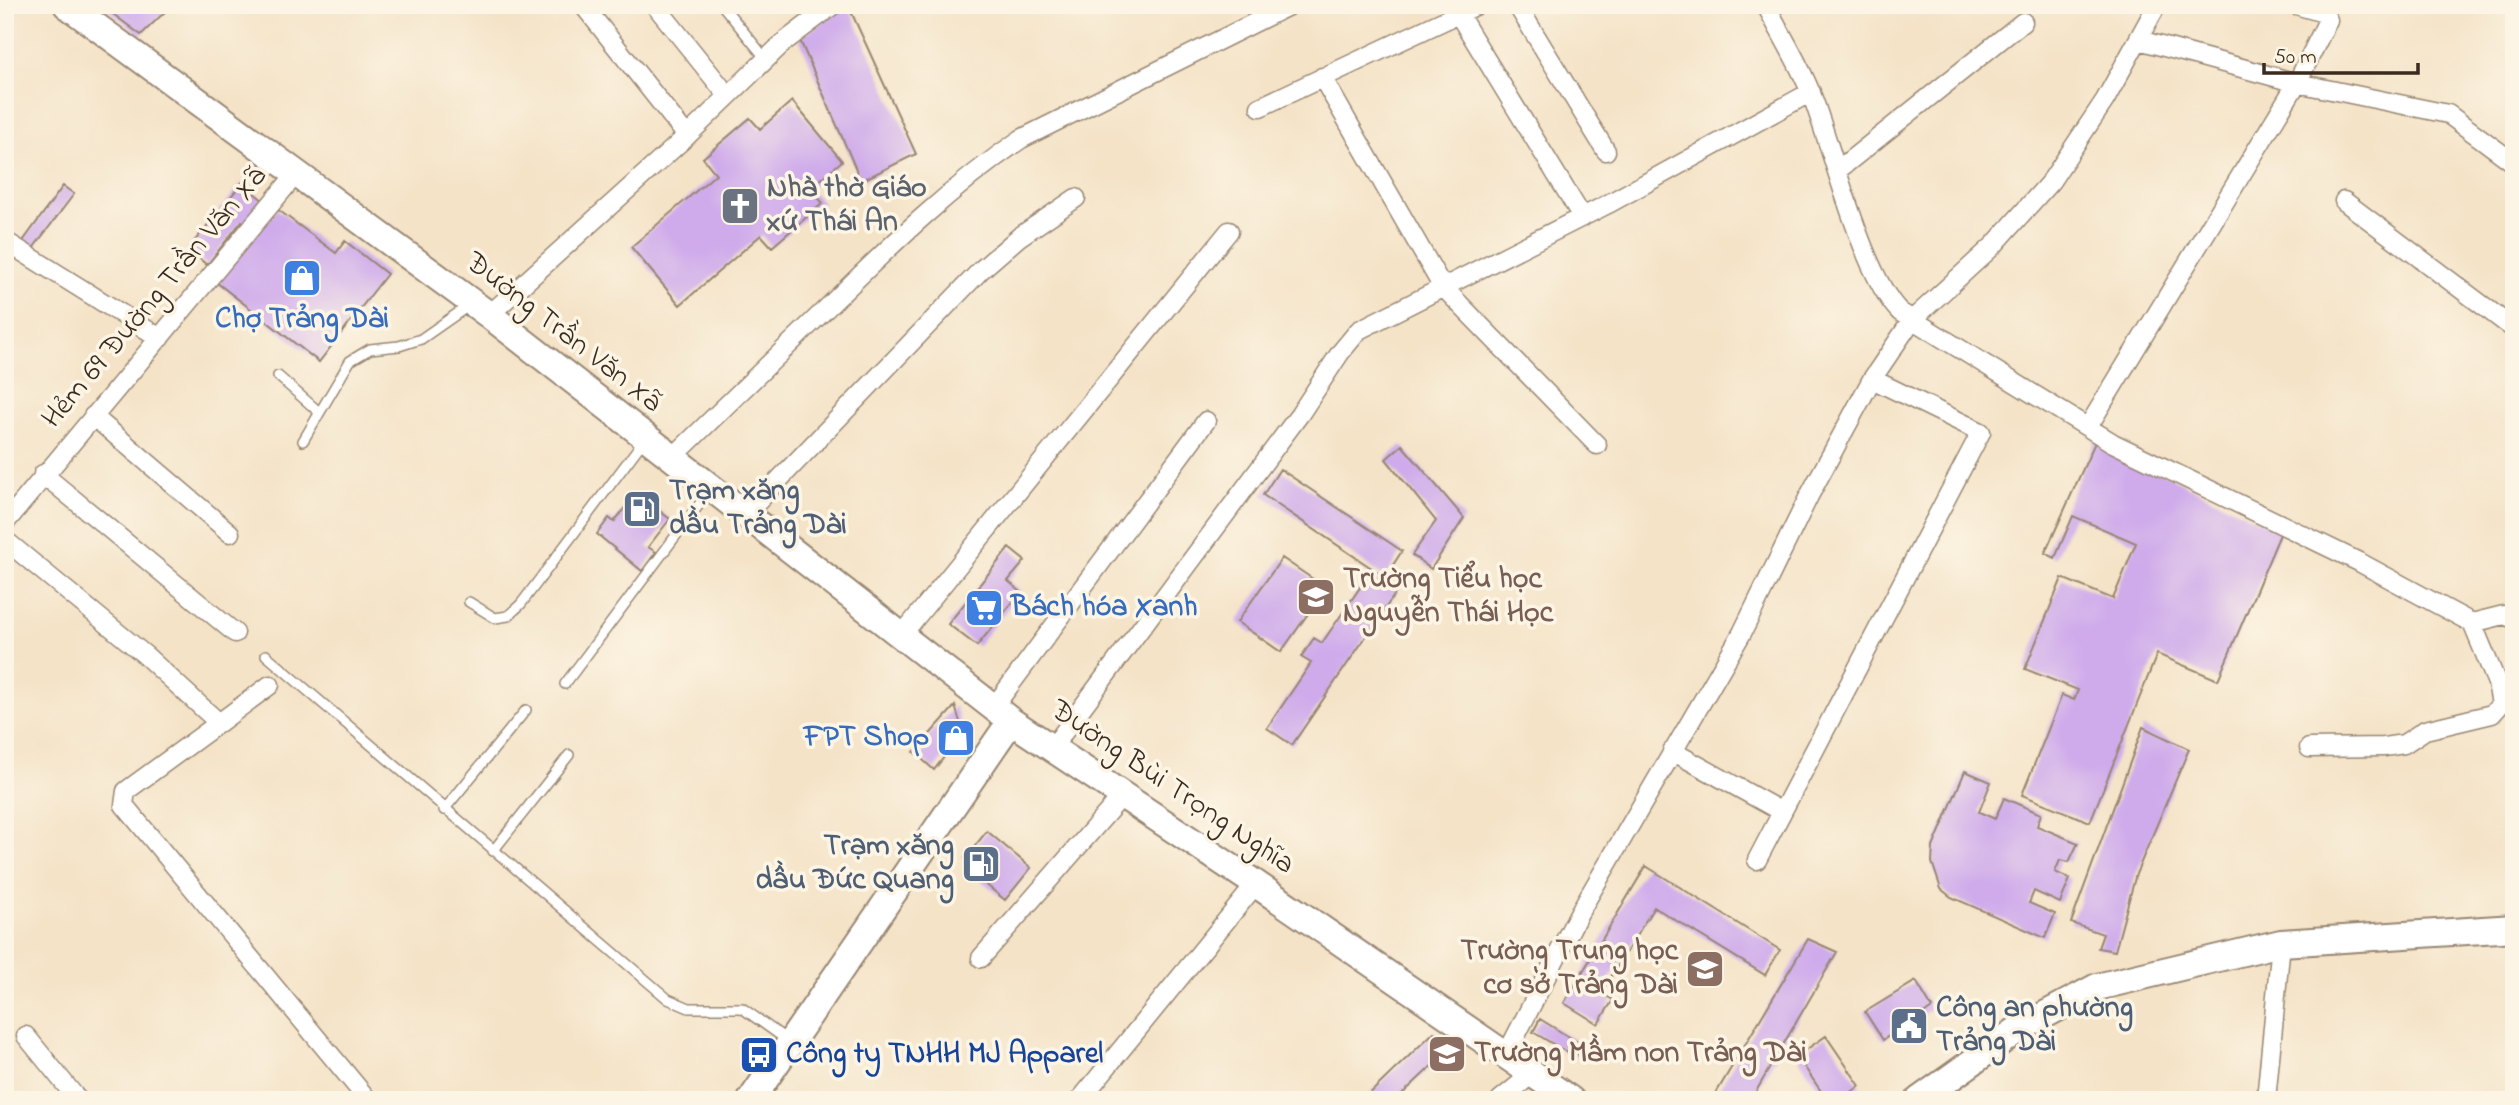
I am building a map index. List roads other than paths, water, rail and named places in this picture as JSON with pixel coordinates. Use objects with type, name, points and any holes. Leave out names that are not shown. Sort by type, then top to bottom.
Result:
[{"type":"street","name":"Đường Trần Văn Xã","points":[[67,5],[480,309],[1002,715]]},
{"type":"street","points":[[583,5],[687,136]]},
{"type":"street","points":[[655,5],[728,96]]},
{"type":"street","points":[[671,459],[951,189],[1021,139],[1290,5]]},
{"type":"street","points":[[1260,107],[1449,13],[1477,5]]},
{"type":"street","points":[[1517,5],[1606,151]]},
{"type":"street","points":[[1506,1055],[1579,914],[1742,634],[1809,496],[1872,379],[1912,320],[1993,246],[2051,181],[2105,100],[2157,5]]},
{"type":"street","points":[[2088,426],[2297,83],[2328,20],[2324,13],[2296,5]]},
{"type":"street","points":[[480,309],[687,136],[766,59],[827,7]]},
{"type":"street","points":[[1772,8],[1811,92],[1872,267],[1891,302],[1912,320],[2113,443],[2359,562],[2472,623],[2497,683],[2501,704],[2492,714],[2425,730],[2404,744],[2384,747],[2309,748]]},
{"type":"street","points":[[1449,13],[1581,215]]},
{"type":"street","points":[[1838,170],[2023,22]]},
{"type":"street","points":[[2139,40],[2297,83],[2448,114],[2514,163]]},
{"type":"street","points":[[1322,77],[1442,286],[1597,445]]},
{"type":"street","points":[[1052,748],[1284,436],[1340,353],[1359,330],[1811,92]]},
{"type":"street","name":"Hẻm 69 Đường Trần Văn Xã","points":[[5,523],[43,474],[296,174]]},
{"type":"street","points":[[744,516],[981,270],[1019,237],[1076,198]]},
{"type":"street","points":[[2344,201],[2514,330]]},
{"type":"street","points":[[901,636],[1229,230]]},
{"type":"street","points":[[5,241],[160,338]]},
{"type":"street","points":[[1757,860],[1981,432],[1872,379]]},
{"type":"street","points":[[93,416],[230,533]]},
{"type":"street","points":[[1002,715],[1206,421]]},
{"type":"street","points":[[43,474],[235,633]]},
{"type":"street","points":[[5,540],[145,655],[219,723]]},
{"type":"street","points":[[2472,623],[2504,615],[2514,619]]},
{"type":"street","points":[[270,685],[126,791],[124,805],[368,1100]]},
{"type":"street","name":"Đường Bùi Trọng Nghĩa","points":[[751,1100],[791,1044],[1002,715],[1121,797],[1256,884],[1570,1100]]},
{"type":"street","points":[[1672,751],[1782,812]]},
{"type":"street","points":[[981,958],[1121,797]]},
{"type":"street","points":[[1080,1100],[1256,884]]},
{"type":"street","points":[[1919,1100],[2020,1028],[2098,987],[2281,943],[2514,928]]},
{"type":"street","points":[[2266,1100],[2281,943]]},
{"type":"street","points":[[26,1036],[78,1100]]},
{"type":"street","points":[[1500,1100],[1532,1074]]},
{"type":"lane","points":[[722,5],[766,59]]},
{"type":"lane","points":[[303,441],[350,361],[370,349],[399,346],[421,339],[480,309]]},
{"type":"lane","points":[[278,376],[319,412]]},
{"type":"lane","points":[[469,602],[495,618],[508,615],[521,604],[645,439]]},
{"type":"lane","points":[[565,684],[711,489]]},
{"type":"lane","points":[[266,655],[668,999],[689,1009],[742,1008],[791,1044]]},
{"type":"lane","points":[[444,810],[526,710]]},
{"type":"lane","points":[[493,851],[569,755]]},
{"type":"place","name":"Nhà thờ Giáo xứ Thái An","points":[[740,206]]},
{"type":"place","name":"Chợ Trảng Dài","points":[[302,278]]},
{"type":"place","name":"Trạm xăng dầu Trảng Dài","points":[[642,509]]},
{"type":"place","name":"Trường Tiểu học Nguyễn Thái Học","points":[[1316,597]]},
{"type":"place","name":"Bách hóa Xanh","points":[[984,608]]},
{"type":"place","name":"FPT Shop","points":[[956,738]]},
{"type":"place","name":"Trạm xăng dầu Đức Quang","points":[[981,864]]},
{"type":"place","name":"Trường Trung học cơ sở Trảng Dài","points":[[1705,969]]},
{"type":"place","name":"Công an phường Trảng Dài","points":[[1909,1026]]},
{"type":"place","name":"Trường Mầm non Trảng Dài","points":[[1447,1054]]},
{"type":"place","name":"Công ty TNHH MJ Apparel","points":[[759,1055]]}]
